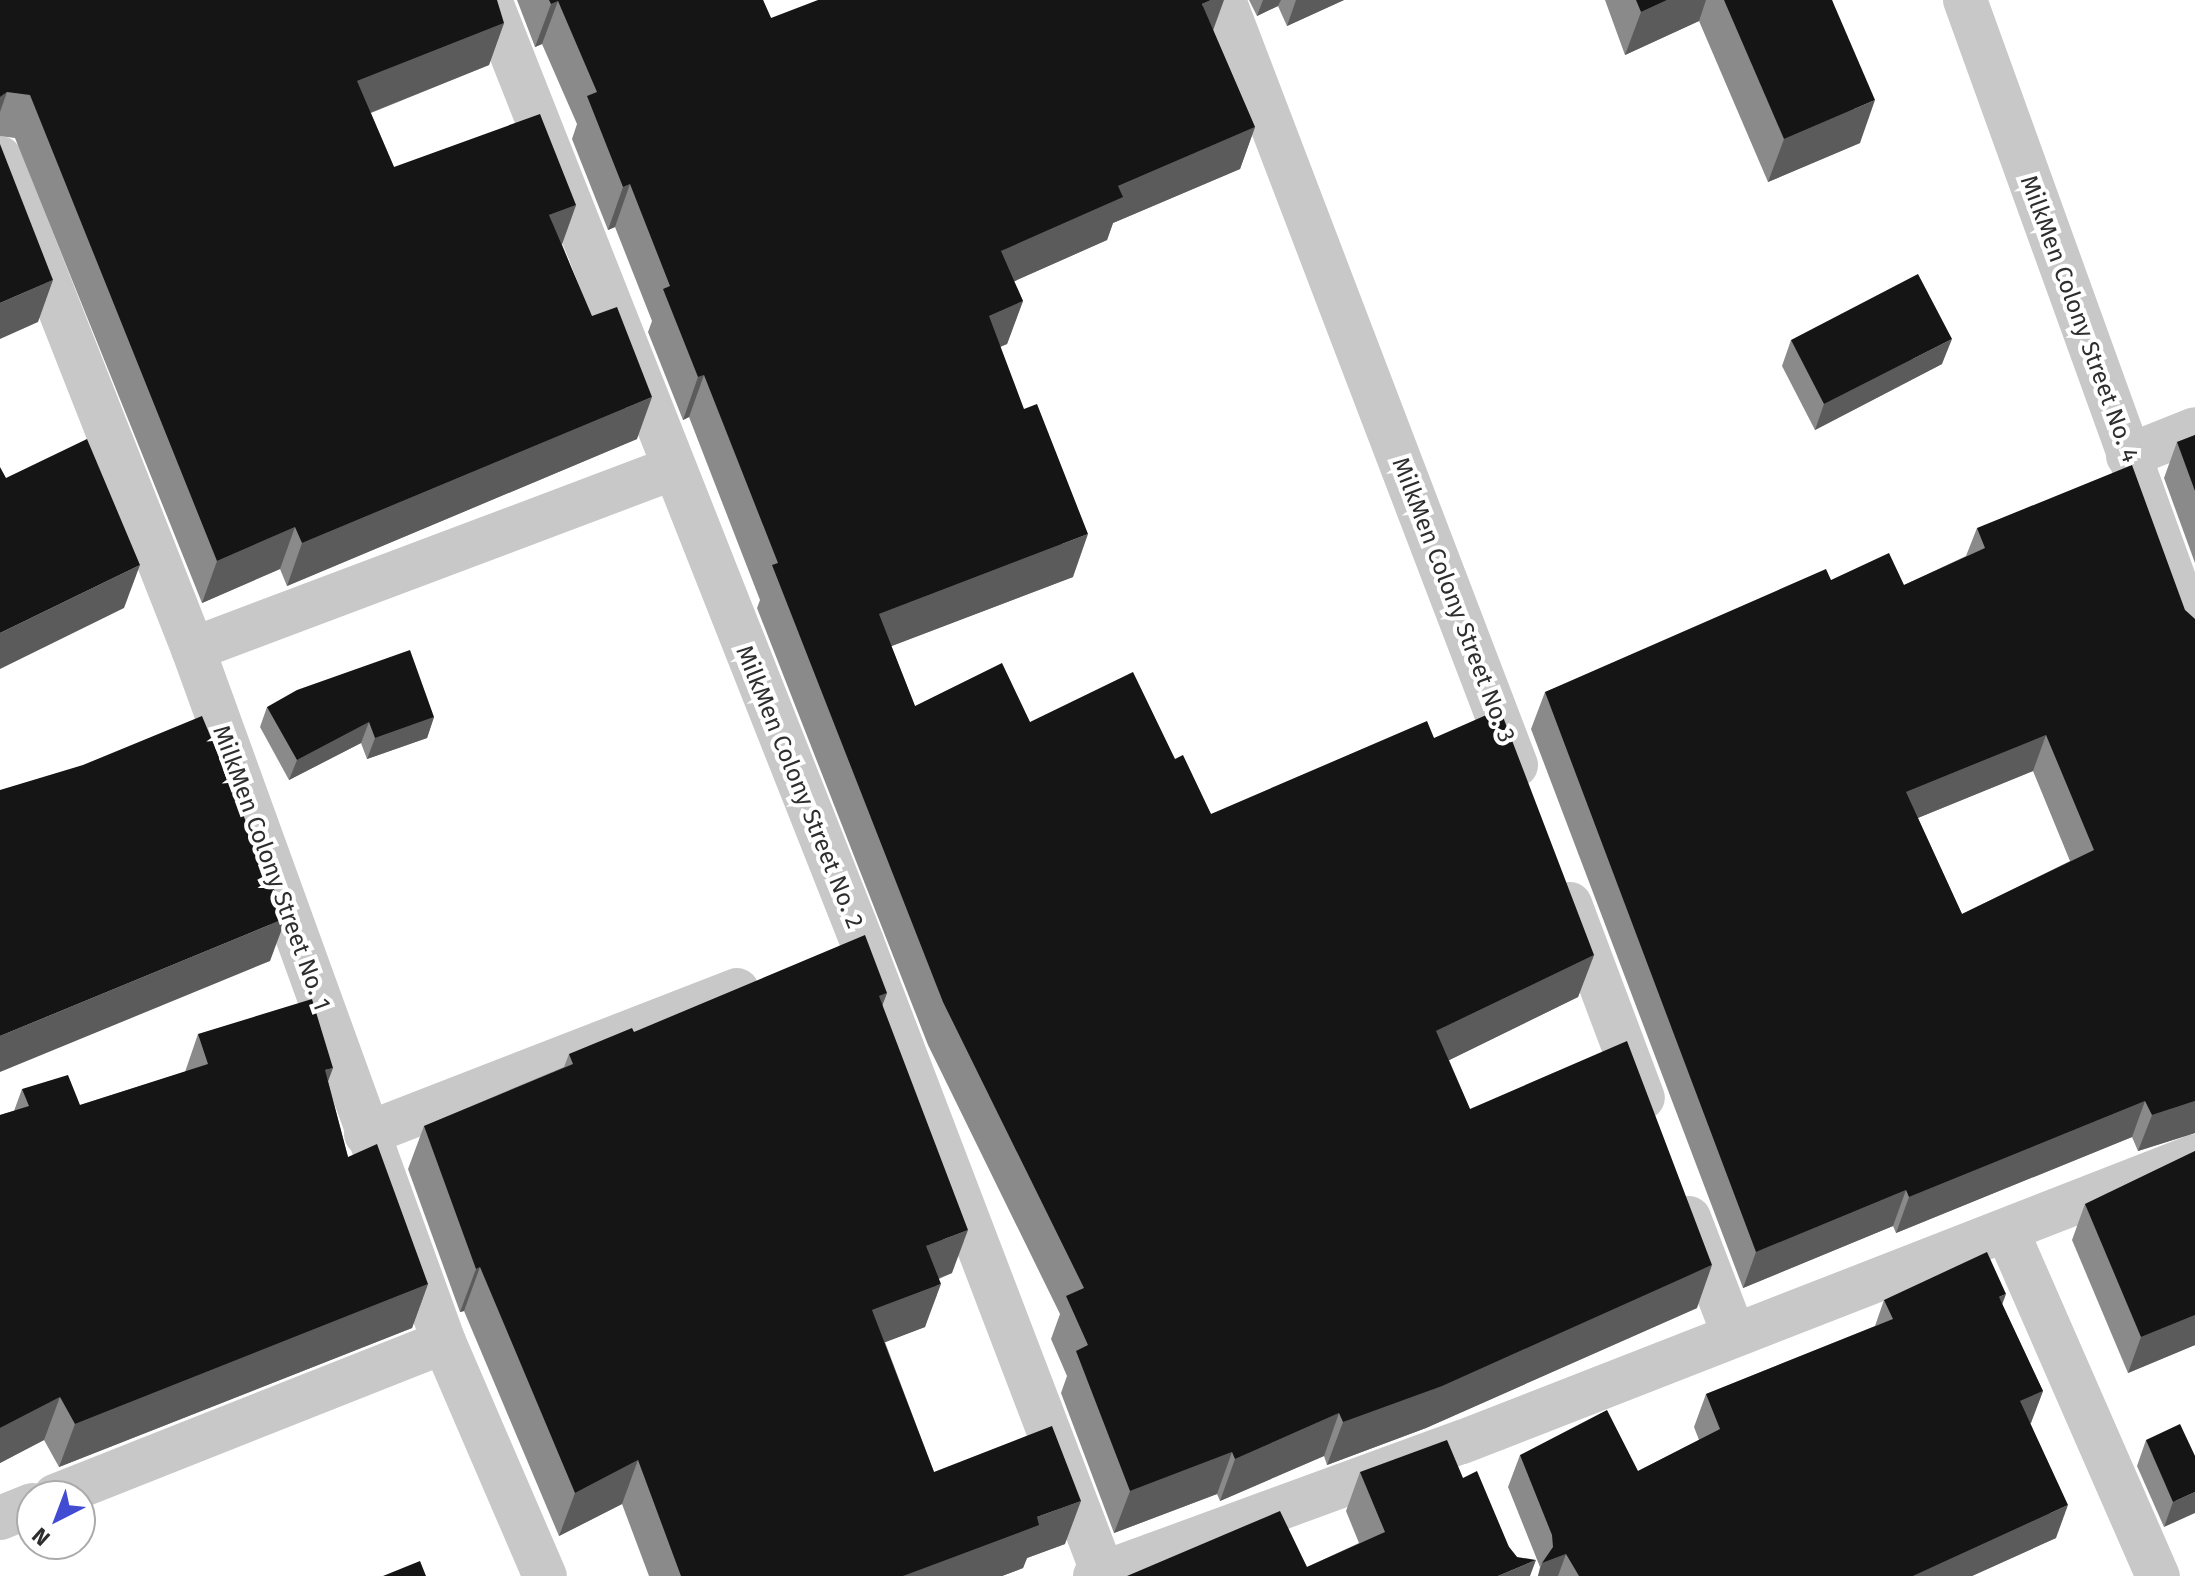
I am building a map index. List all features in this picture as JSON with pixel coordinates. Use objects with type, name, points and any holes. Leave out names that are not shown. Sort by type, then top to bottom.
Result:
[{"type":"street","name":"MilkMen Colony Street No. 2","points":[[490,0],[671,469],[862,942],[1100,1575]]},
{"type":"street","name":"MilkMen Colony Street No. 3","points":[[1224,0],[1530,801]]},
{"type":"street","name":"MilkMen Colony Street No. 4","points":[[1965,0],[2195,637]]},
{"type":"street","name":"MilkMen Colony Street No. 1","points":[[0,158],[193,649],[366,1134],[444,1342],[545,1576]]},
{"type":"street","points":[[2128,456],[2195,429]]},
{"type":"street","points":[[193,649],[671,469]]},
{"type":"street","points":[[1553,861],[1734,1335]]},
{"type":"street","points":[[818,959],[862,942]]},
{"type":"street","points":[[366,1134],[774,976]]},
{"type":"street","points":[[1100,1575],[1462,1442],[2195,1156]]},
{"type":"street","points":[[2007,1231],[2158,1576]]},
{"type":"street","points":[[95,1480],[444,1342]]},
{"type":"street","points":[[1462,1442],[1479,1482]]},
{"type":"building","points":[[0,0],[497,0],[504,23],[357,81],[394,167],[540,114],[576,205],[549,215],[592,316],[617,307],[652,397],[302,543],[295,527],[217,561],[30,95],[7,92],[0,97]]},
{"type":"building","points":[[549,0],[763,0],[771,18],[818,0],[1211,0],[1202,4],[1255,127],[1118,186],[1123,197],[1001,251],[1023,301],[989,316],[1024,409],[1037,404],[1088,534],[879,614],[915,706],[1002,663],[1030,722],[1133,672],[1175,759],[1183,755],[1211,814],[1427,721],[1434,738],[1500,709],[1594,955],[1436,1031],[1470,1109],[1627,1041],[1712,1265],[1442,1386],[1343,1422],[1339,1413],[1235,1459],[1232,1452],[1130,1491],[1076,1351],[1088,1345],[1066,1296],[1084,1288],[943,1002],[772,565],[778,563],[704,375],[698,377],[663,289],[670,286],[630,184],[623,187],[587,96],[597,92],[558,1],[551,4]]},
{"type":"building","points":[[1636,0],[1667,0],[1641,12]]},
{"type":"building","points":[[1724,0],[1832,0],[1875,100],[1784,139]]},
{"type":"building","points":[[0,144],[53,280],[0,303]]},
{"type":"building","points":[[1918,274],[1952,339],[1824,404],[1791,340]]},
{"type":"building","points":[[2195,435],[2195,491],[2177,442]]},
{"type":"building","points":[[87,439],[140,565],[0,633],[0,467],[6,478]]},
{"type":"building","points":[[2132,465],[2185,610],[2195,619],[2195,1101],[2152,1115],[2145,1101],[1909,1197],[1906,1190],[1756,1252],[1545,692],[1826,569],[1831,580],[1889,553],[1904,585],[1985,548],[1977,528]],"holes":[[[2046,735],[2094,850],[1962,914],[1906,792]]]},
{"type":"building","points":[[410,650],[434,717],[375,738],[369,722],[297,760],[267,707],[297,690]]},
{"type":"building","points":[[202,716],[286,918],[0,1036],[0,790],[83,765]]},
{"type":"building","points":[[865,935],[887,993],[879,996],[968,1230],[926,1246],[941,1284],[872,1310],[934,1472],[1052,1426],[1081,1501],[1037,1517],[1039,1525],[903,1576],[681,1576],[638,1460],[575,1493],[480,1267],[476,1269],[424,1126],[573,1064],[569,1054],[632,1028],[634,1032]]},
{"type":"building","points":[[312,999],[333,1068],[325,1070],[348,1157],[377,1144],[428,1284],[75,1424],[60,1397],[0,1428],[0,1115],[29,1106],[22,1089],[68,1075],[80,1105],[208,1064],[198,1034]]},
{"type":"building","points":[[2195,1151],[2195,1315],[2141,1337],[2085,1204]]},
{"type":"building","points":[[1987,1252],[2006,1294],[1999,1297],[2043,1391],[2020,1401],[2068,1505],[1913,1576],[1579,1576],[1566,1554],[1542,1563],[1553,1547],[1552,1535],[1520,1455],[1607,1410],[1638,1471],[1720,1429],[1706,1394],[1893,1319],[1884,1300]]},
{"type":"building","points":[[2180,1424],[2195,1456],[2195,1492],[2173,1502],[2146,1440]]},
{"type":"building","points":[[1447,1440],[1463,1478],[1477,1471],[1509,1547],[1517,1557],[1536,1560],[1498,1576],[1127,1576],[1280,1511],[1307,1567],[1385,1532],[1360,1472]]},
{"type":"building","points":[[420,1561],[426,1576],[383,1576]]}]
